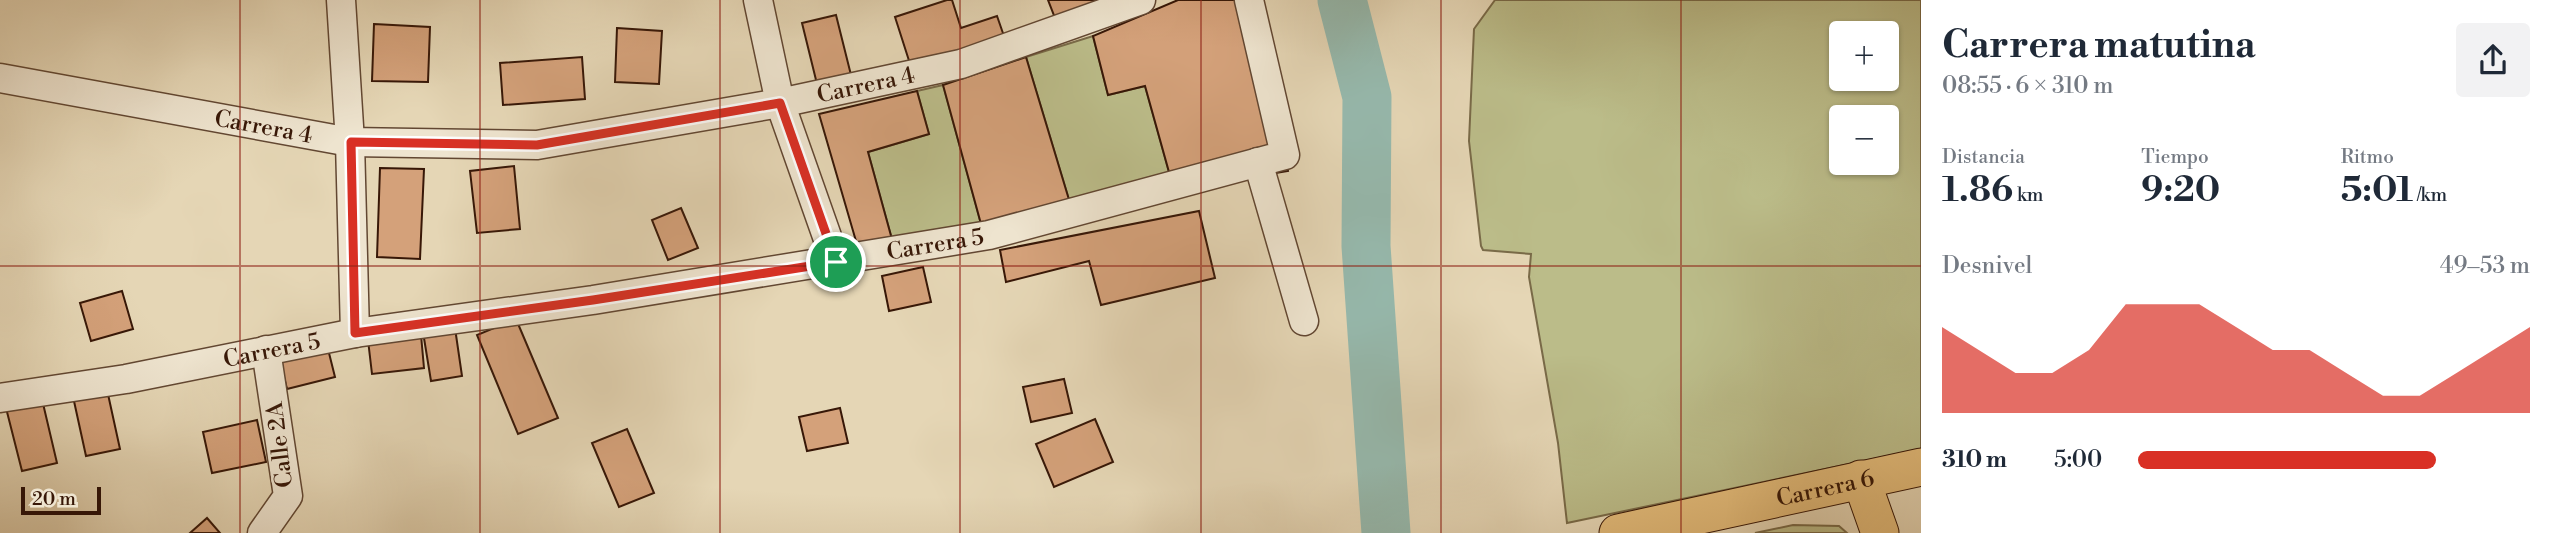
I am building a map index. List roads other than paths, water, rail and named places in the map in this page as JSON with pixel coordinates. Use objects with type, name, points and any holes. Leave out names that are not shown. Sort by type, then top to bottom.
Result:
[{"type":"main road","name":"Carrera 6","points":[[1618,533],[1916,468]]},
{"type":"main road","points":[[1861,480],[1880,533]]},
{"type":"street","points":[[341,0],[351,142],[355,333]]},
{"type":"street","points":[[758,0],[780,103],[836,262]]},
{"type":"street","name":"Carrera 4","points":[[0,78],[351,142],[537,145],[780,103],[961,64],[1141,0]]},
{"type":"street","points":[[1249,0],[1271,159],[1304,321]]},
{"type":"street","name":"Carrera 5","points":[[0,398],[126,379],[355,333],[593,300],[989,235],[1271,159]]},
{"type":"street","name":"Calle 2A","points":[[261,533],[288,496],[266,350]]},
{"type":"waterway","points":[[1342,0],[1367,97],[1366,246],[1386,533]]}]
